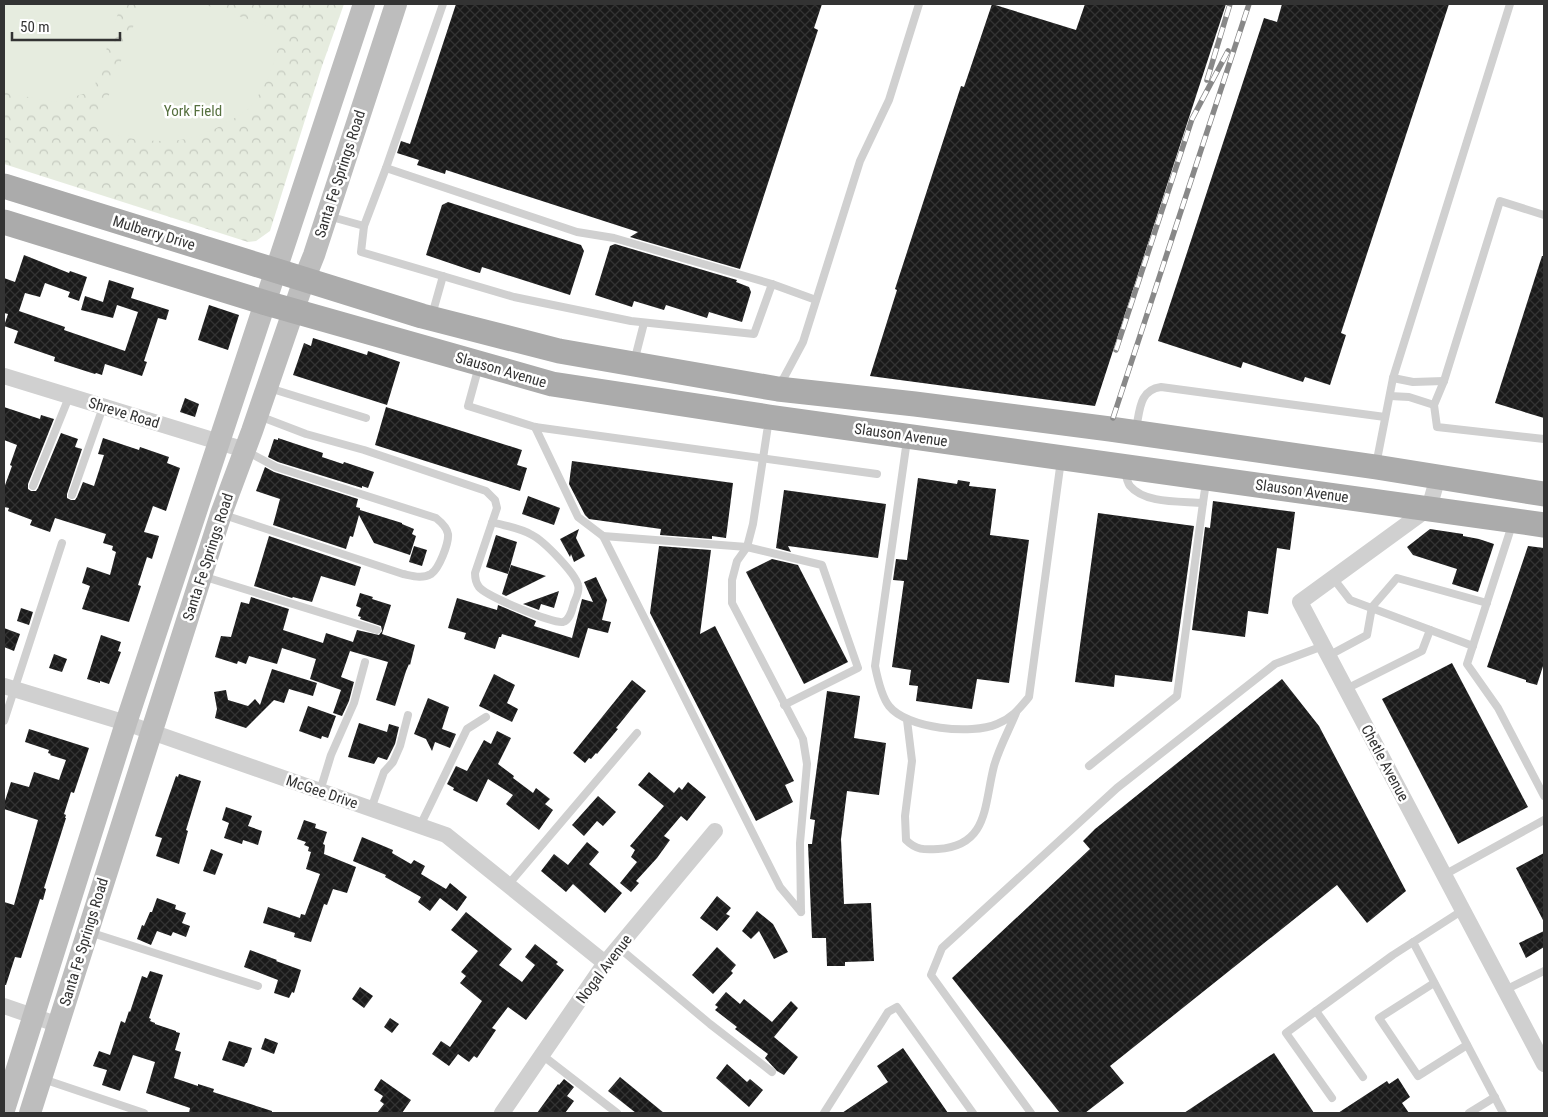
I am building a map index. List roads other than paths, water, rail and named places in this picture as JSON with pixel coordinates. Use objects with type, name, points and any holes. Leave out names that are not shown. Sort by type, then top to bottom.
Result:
[{"type":"main road","name":"Santa Fe Springs Road","points":[[4,1110],[126,723],[364,4]]},
{"type":"main road","name":"Santa Fe Springs Road","points":[[30,1113],[221,514],[314,255],[396,4]]},
{"type":"main road","name":"Mulberry Drive","points":[[4,186],[304,280]]},
{"type":"main road","points":[[4,222],[266,303]]},
{"type":"main road","name":"Slauson Avenue","points":[[304,280],[431,318],[558,352],[778,389],[915,404],[1376,466],[1544,494]]},
{"type":"main road","name":"Slauson Avenue","points":[[266,303],[552,384],[769,417],[1544,524]]},
{"type":"main road","points":[[769,417],[778,389]]},
{"type":"main road","points":[[908,436],[915,404]]},
{"type":"street","name":"Shreve Road","points":[[4,376],[244,450]]},
{"type":"street","points":[[1429,508],[1438,477]]},
{"type":"street","name":"Chetle Avenue","points":[[1429,508],[1300,602],[1544,1064]]},
{"type":"street","name":"McGee Drive","points":[[9,688],[126,723],[446,835],[605,964]]},
{"type":"street","name":"Nogal Avenue","points":[[502,1113],[605,964],[715,831]]},
{"type":"street","points":[[4,1006],[59,1025]]},
{"type":"lane","points":[[443,4],[364,226],[361,252],[514,297],[631,321],[754,334],[772,284]]},
{"type":"lane","points":[[778,389],[803,342],[860,162],[889,100],[919,4]]},
{"type":"lane","points":[[1376,466],[1392,378],[1510,4]]},
{"type":"lane","points":[[386,168],[576,232],[614,238],[772,284],[816,300]]},
{"type":"lane","points":[[1544,215],[1500,201],[1444,381],[1434,405],[1437,427],[1544,439]]},
{"type":"lane","points":[[326,215],[364,226]]},
{"type":"lane","points":[[431,318],[443,276]]},
{"type":"lane","points":[[634,364],[644,322]]},
{"type":"lane","points":[[480,364],[468,406],[534,427],[877,474]]},
{"type":"lane","points":[[1392,378],[1413,382],[1444,381]]},
{"type":"lane","points":[[267,387],[366,418]]},
{"type":"lane","points":[[1135,433],[1142,402],[1146,394],[1153,388],[1162,387],[1385,418]]},
{"type":"lane","points":[[33,486],[69,396]]},
{"type":"lane","points":[[1390,396],[1409,397],[1434,405]]},
{"type":"lane","points":[[72,495],[103,407]]},
{"type":"lane","points":[[257,415],[284,427],[364,450],[486,491],[494,500],[497,508],[492,522],[475,573],[478,587],[500,601],[556,622],[564,622],[568,619],[579,589],[575,577],[554,553],[532,535],[492,522]]},
{"type":"lane","points":[[534,427],[578,517],[603,536],[780,887],[801,912],[800,843],[807,764],[803,739],[732,603],[732,580],[737,561],[747,547],[753,524],[769,417]]},
{"type":"lane","points":[[908,436],[875,666],[878,681],[889,706],[908,720],[933,728],[970,729],[996,724],[1017,713]]},
{"type":"lane","points":[[221,514],[395,571],[420,577],[431,574],[437,569],[446,547],[448,534],[445,527],[436,518],[276,467],[244,450]]},
{"type":"lane","points":[[908,720],[912,761],[906,816],[906,840],[914,848],[951,848],[967,841],[980,824],[988,800],[994,765],[1017,713],[1028,696],[1061,458]]},
{"type":"lane","points":[[1124,467],[1128,484],[1137,492],[1149,498],[1202,503]]},
{"type":"lane","points":[[1089,766],[1177,696],[1202,503],[1207,478]]},
{"type":"lane","points":[[1514,521],[1468,664],[1498,708],[1544,796]]},
{"type":"lane","points":[[603,536],[747,547],[822,565],[858,668],[784,705]]},
{"type":"lane","points":[[4,721],[9,688],[62,543]]},
{"type":"lane","points":[[201,575],[377,630]]},
{"type":"lane","points":[[1333,578],[1350,600],[1473,646]]},
{"type":"lane","points":[[1031,1113],[931,975],[942,948],[1117,788],[1274,664],[1326,651],[1368,635],[1372,607],[1398,578],[1487,603]]},
{"type":"lane","points":[[1346,689],[1422,651],[1430,630]]},
{"type":"lane","points":[[320,791],[331,755],[354,703],[365,662]]},
{"type":"lane","points":[[371,809],[384,772],[393,762],[400,746],[408,714]]},
{"type":"lane","points":[[420,826],[467,728],[486,716]]},
{"type":"lane","points":[[508,885],[637,733]]},
{"type":"lane","points":[[1444,875],[1544,820]]},
{"type":"lane","points":[[1332,1098],[1286,1033],[1363,976],[1463,910]]},
{"type":"lane","points":[[87,931],[258,986]]},
{"type":"lane","points":[[1412,942],[1503,1113]]},
{"type":"lane","points":[[618,948],[772,1072]]},
{"type":"lane","points":[[1505,990],[1544,971]]},
{"type":"lane","points":[[1434,983],[1379,1018],[1418,1076],[1467,1045]]},
{"type":"lane","points":[[824,1113],[888,1012],[897,1007],[973,1113]]},
{"type":"lane","points":[[1316,1011],[1363,1077]]},
{"type":"lane","points":[[542,1055],[616,1113]]},
{"type":"lane","points":[[41,1079],[144,1113]]},
{"type":"lane","points":[[1469,1113],[1495,1098]]},
{"type":"railway","points":[[1207,80],[1230,4]]},
{"type":"railway","points":[[1113,418],[1249,4]]},
{"type":"railway","points":[[1116,350],[1192,119],[1228,51]]},
{"type":"park label","name":"York Field","points":[[193,111]]}]
